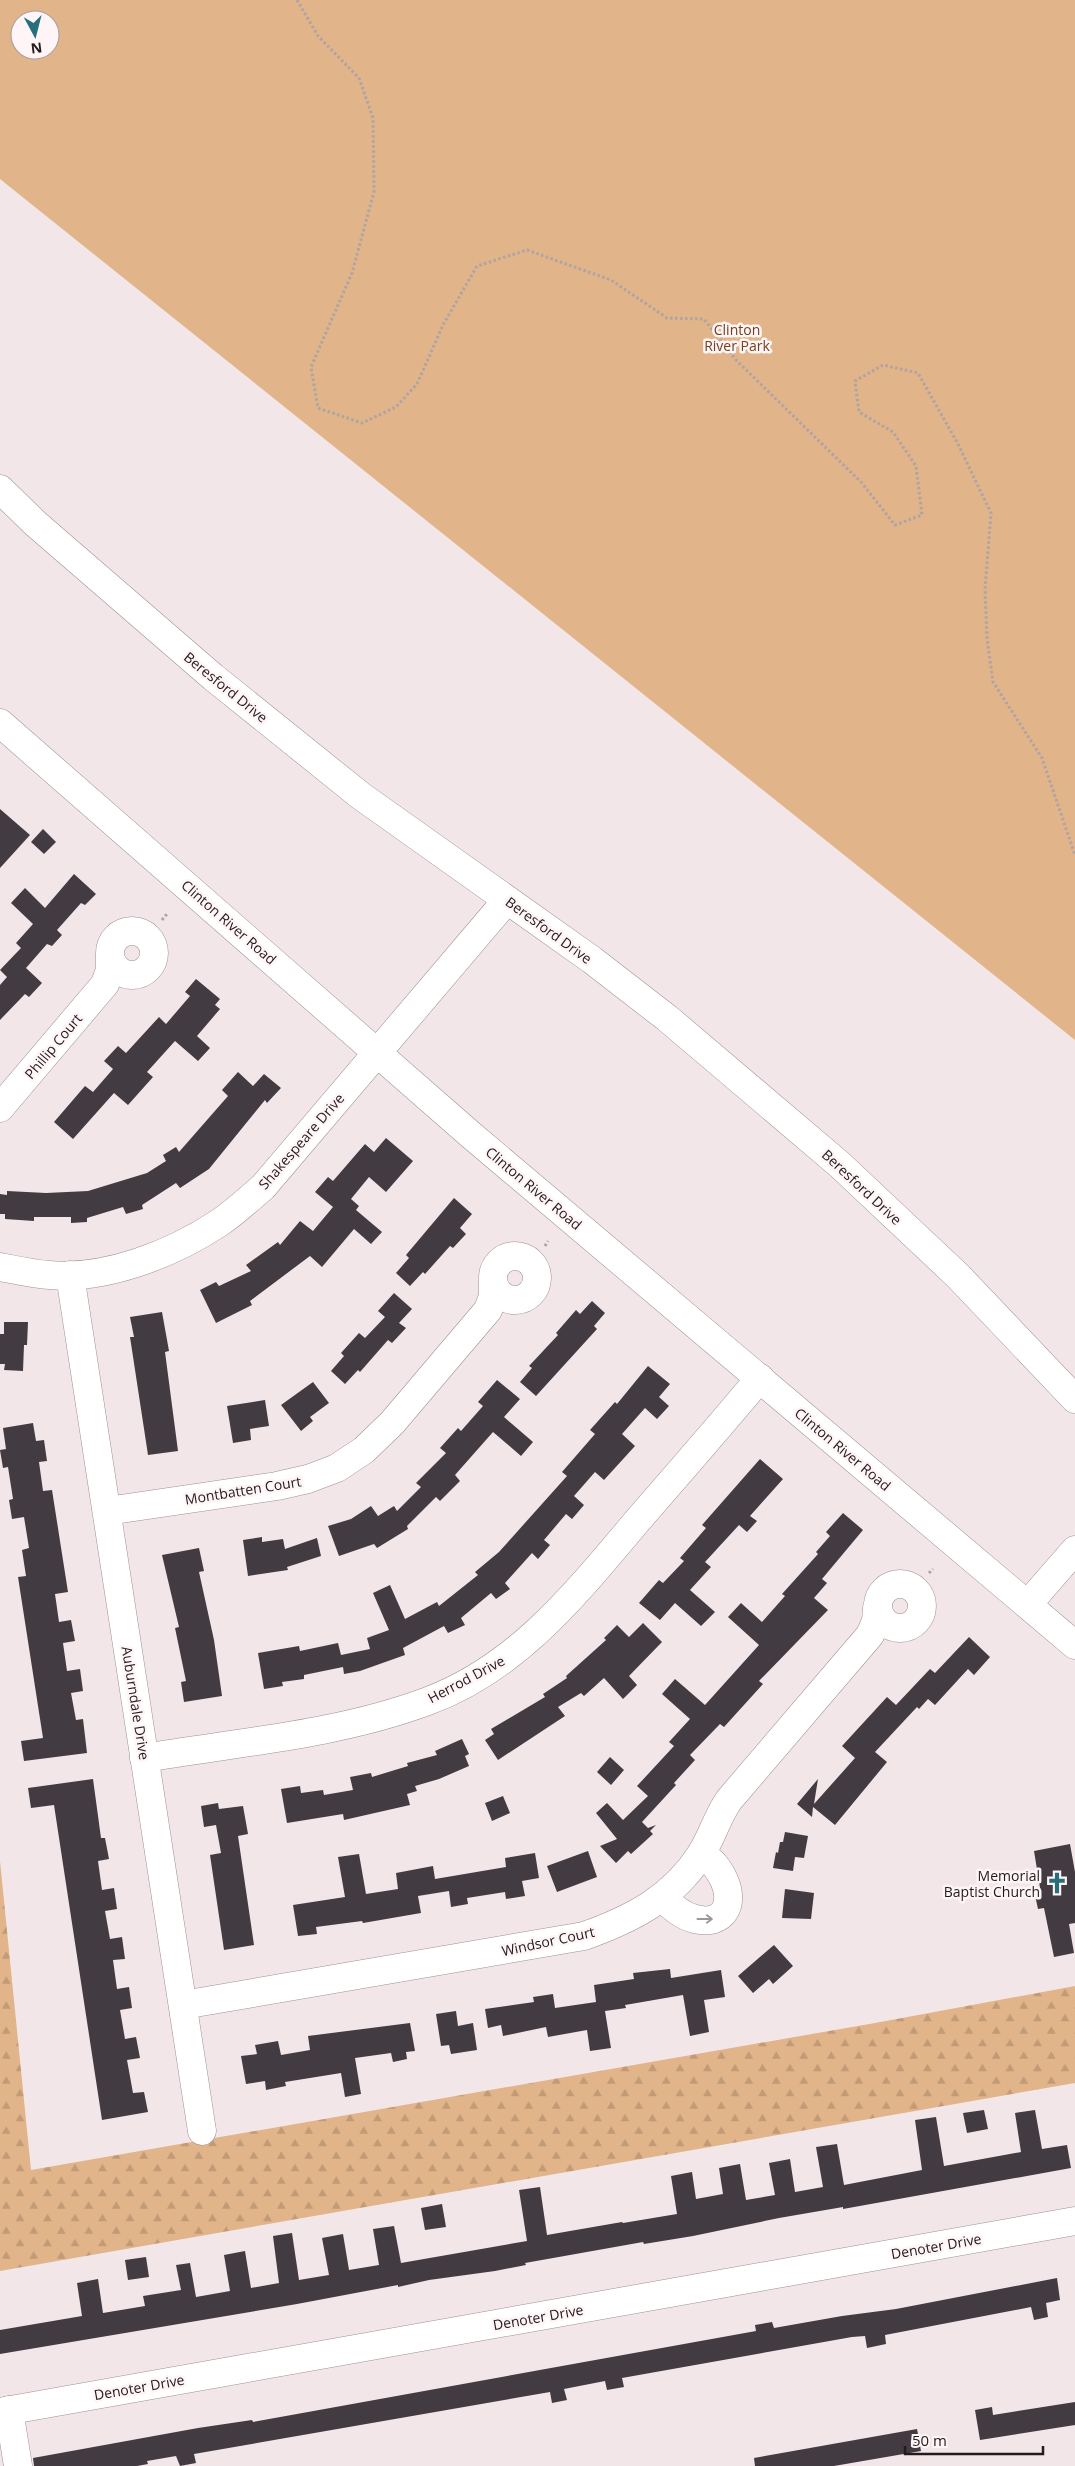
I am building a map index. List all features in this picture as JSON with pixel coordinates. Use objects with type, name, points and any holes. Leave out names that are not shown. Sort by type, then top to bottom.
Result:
[{"type":"street","name":"Beresford Drive","points":[[0,489],[36,524],[213,677],[361,796],[507,900],[667,1018],[839,1164],[958,1276],[1075,1399]]},
{"type":"street","name":"Clinton River Road","points":[[0,723],[471,1135],[1075,1645]]},
{"type":"street","name":"Shakespeare Drive","points":[[0,1267],[50,1275],[92,1273],[141,1262],[184,1244],[220,1222],[263,1187],[507,900]]},
{"type":"street","name":"Phillip Court","points":[[0,1108],[105,984],[110,970],[113,942],[123,933],[137,931],[149,938],[154,952],[151,965],[145,970],[105,984]]},
{"type":"street","points":[[110,957],[118,970],[131,975]]},
{"type":"street","name":"Montbatten Court","points":[[107,1511],[277,1486],[308,1479],[337,1468],[364,1450],[392,1423],[488,1310],[493,1296],[495,1268],[505,1258],[519,1256],[531,1263],[537,1276],[533,1290],[522,1299],[514,1300],[488,1310]]},
{"type":"street","name":"Auburndale Drive","points":[[70,1275],[202,2131]]},
{"type":"street","points":[[493,1283],[501,1295],[514,1300]]},
{"type":"street","name":"Herrod Drive","points":[[144,1758],[322,1730],[384,1716],[430,1700],[504,1661],[535,1635],[597,1568],[760,1378]]},
{"type":"street","points":[[1028,1604],[1075,1550]]},
{"type":"street","name":"Windsor Court","points":[[183,2005],[584,1936],[622,1923],[663,1898],[701,1854],[720,1812],[729,1800],[870,1635],[876,1621],[881,1594],[892,1585],[906,1585],[913,1588],[921,1600],[920,1614],[911,1625],[870,1635]]},
{"type":"street","points":[[877,1608],[884,1621],[897,1628]]},
{"type":"street","points":[[663,1898],[679,1912],[694,1919],[710,1920],[724,1914],[730,1900],[728,1888],[712,1860],[701,1854]]},
{"type":"street","name":"Denoter Drive","points":[[4,2411],[1075,2221]]},
{"type":"street","points":[[4,2411],[18,2466]]},
{"type":"path","points":[[297,0],[318,36],[358,78],[373,118],[374,192],[352,273],[310,367],[318,408],[362,423],[396,407],[417,384],[443,325],[477,266],[527,250],[611,280],[667,318],[704,319],[737,361],[861,482],[895,525],[922,515],[916,466],[893,432],[859,412],[855,381],[882,365],[918,373],[958,444],[991,513],[984,589],[987,638],[993,682],[1042,758],[1075,854]]},
{"type":"path","points":[[162,920],[167,914]]},
{"type":"path","points":[[545,1246],[548,1241]]},
{"type":"path","points":[[929,1573],[933,1569]]},
{"type":"green space","name":"Clinton River Park","points":[[0,0],[1075,0],[1075,1040],[0,179]]},
{"type":"green space","points":[[0,1861],[31,2170],[875,2023],[1075,1986],[1075,2083],[0,2271]]},
{"type":"building","points":[[0,809],[30,835],[0,868]]},
{"type":"building","points":[[43,829],[56,842],[44,854],[31,842]]},
{"type":"building","points":[[74,874],[96,894],[85,905],[81,903],[57,930],[62,935],[52,946],[47,944],[26,968],[42,983],[29,997],[25,994],[0,1020],[0,985],[7,977],[0,970],[21,948],[16,943],[33,924],[11,903],[25,888],[45,908]]},
{"type":"building","points":[[196,979],[220,999],[215,1005],[220,1009],[197,1036],[210,1048],[198,1061],[175,1041],[147,1072],[153,1077],[128,1105],[114,1093],[73,1139],[54,1122],[85,1086],[93,1092],[113,1069],[104,1061],[118,1046],[126,1053],[159,1017],[166,1024],[190,996],[185,992]]},
{"type":"building","points":[[238,1072],[253,1086],[264,1074],[281,1088],[267,1103],[265,1100],[209,1169],[180,1188],[176,1183],[142,1205],[143,1209],[126,1214],[123,1207],[87,1218],[87,1222],[71,1223],[71,1217],[34,1217],[34,1221],[5,1219],[5,1214],[0,1214],[0,1194],[7,1195],[7,1191],[46,1193],[88,1191],[147,1173],[166,1161],[163,1155],[176,1147],[179,1152],[228,1096],[222,1090]]},
{"type":"building","points":[[386,1138],[413,1161],[386,1192],[369,1177],[351,1199],[359,1206],[356,1210],[382,1232],[371,1244],[354,1229],[322,1267],[310,1256],[250,1301],[252,1305],[216,1323],[200,1290],[216,1282],[219,1286],[251,1271],[246,1265],[278,1242],[280,1245],[300,1221],[313,1231],[333,1207],[315,1192],[328,1177],[333,1181],[365,1144],[374,1152]]},
{"type":"building","points":[[454,1198],[472,1214],[460,1228],[466,1234],[453,1248],[450,1246],[425,1274],[423,1272],[410,1286],[396,1273],[409,1258],[406,1255]]},
{"type":"building","points":[[394,1293],[412,1309],[399,1323],[406,1328],[392,1343],[388,1340],[360,1372],[358,1370],[345,1384],[331,1371],[344,1356],[341,1353],[359,1333],[365,1338],[385,1317],[378,1311]]},
{"type":"building","points":[[592,1301],[605,1313],[594,1326],[597,1329],[536,1396],[520,1382],[532,1368],[529,1366],[558,1335],[556,1333],[576,1310],[580,1314]]},
{"type":"building","points":[[162,1312],[169,1351],[165,1352],[178,1451],[148,1455],[130,1337],[134,1337],[130,1317]]},
{"type":"building","points":[[4,1322],[28,1322],[27,1345],[24,1345],[23,1371],[4,1370],[5,1364],[0,1364],[0,1334],[4,1334]]},
{"type":"building","points":[[648,1366],[670,1384],[659,1397],[669,1406],[657,1419],[645,1408],[622,1434],[635,1446],[604,1480],[595,1472],[574,1496],[584,1505],[572,1519],[566,1514],[544,1540],[550,1545],[538,1559],[532,1553],[505,1583],[510,1589],[496,1599],[491,1593],[461,1618],[465,1625],[448,1633],[444,1626],[403,1648],[405,1655],[360,1671],[344,1674],[343,1667],[304,1675],[304,1679],[282,1682],[283,1686],[264,1689],[258,1653],[299,1646],[300,1651],[338,1643],[341,1655],[370,1649],[367,1638],[389,1630],[373,1593],[390,1585],[405,1619],[437,1602],[439,1606],[478,1575],[475,1572],[499,1552],[567,1476],[562,1472],[595,1434],[590,1430],[615,1402],[617,1404]]},
{"type":"building","points":[[497,1380],[520,1399],[504,1417],[533,1442],[521,1456],[493,1432],[455,1475],[460,1481],[440,1501],[436,1497],[407,1526],[408,1529],[377,1548],[374,1544],[339,1556],[328,1526],[351,1519],[371,1506],[378,1516],[394,1506],[397,1511],[421,1487],[416,1483],[446,1453],[440,1448],[458,1428],[461,1431],[483,1406],[478,1402]]},
{"type":"building","points":[[313,1382],[329,1403],[310,1417],[313,1421],[301,1431],[281,1405]]},
{"type":"building","points":[[265,1400],[269,1426],[250,1429],[251,1440],[233,1443],[227,1406]]},
{"type":"building","points":[[33,1423],[36,1441],[44,1440],[47,1461],[39,1462],[43,1491],[52,1490],[68,1592],[55,1594],[59,1622],[71,1620],[75,1641],[63,1643],[67,1671],[80,1669],[83,1691],[71,1693],[76,1720],[83,1719],[87,1753],[24,1761],[21,1741],[43,1738],[18,1577],[26,1576],[22,1550],[29,1548],[24,1517],[12,1519],[9,1500],[13,1499],[8,1467],[3,1468],[0,1450],[6,1449],[3,1428]]},
{"type":"building","points":[[760,1459],[783,1479],[750,1516],[757,1521],[747,1532],[739,1525],[705,1562],[711,1567],[690,1590],[715,1612],[701,1626],[675,1603],[660,1620],[639,1603],[659,1580],[663,1583],[684,1561],[680,1558],[706,1528],[702,1525]]},
{"type":"building","points":[[843,1513],[863,1530],[822,1579],[827,1583],[814,1598],[828,1610],[759,1681],[763,1684],[724,1727],[720,1724],[690,1755],[695,1760],[674,1783],[676,1785],[642,1822],[648,1828],[656,1825],[650,1831],[653,1834],[631,1854],[628,1851],[616,1863],[600,1846],[617,1839],[596,1813],[607,1803],[623,1820],[648,1796],[637,1786],[674,1746],[669,1742],[690,1719],[662,1694],[675,1679],[705,1705],[759,1645],[728,1617],[741,1603],[762,1622],[785,1596],[782,1594],[818,1554],[816,1552],[830,1536],[826,1532]]},
{"type":"building","points":[[262,1537],[262,1542],[283,1539],[285,1549],[317,1538],[321,1556],[287,1567],[288,1570],[248,1576],[243,1540]]},
{"type":"building","points":[[199,1548],[204,1571],[199,1572],[214,1640],[222,1696],[184,1702],[181,1682],[186,1681],[175,1628],[179,1627],[162,1555]]},
{"type":"building","points":[[643,1623],[662,1642],[629,1676],[637,1685],[623,1699],[604,1678],[584,1696],[581,1693],[558,1707],[565,1716],[498,1760],[485,1740],[494,1734],[491,1729],[545,1697],[543,1694],[567,1678],[566,1676],[606,1640],[604,1638],[617,1625],[629,1637]]},
{"type":"building","points":[[969,1637],[990,1657],[974,1675],[968,1669],[935,1705],[928,1699],[919,1709],[917,1707],[875,1752],[887,1762],[835,1825],[813,1807],[812,1817],[797,1804],[818,1779],[814,1804],[855,1758],[842,1746],[887,1697],[896,1705],[930,1669],[935,1673]]},
{"type":"building","points":[[462,1739],[469,1754],[465,1756],[469,1766],[439,1779],[415,1786],[417,1791],[407,1794],[410,1805],[344,1820],[343,1814],[287,1823],[281,1789],[300,1786],[301,1793],[323,1790],[324,1795],[353,1790],[350,1777],[371,1773],[372,1777],[408,1766],[407,1763],[437,1755],[435,1751]]},
{"type":"building","points":[[610,1757],[624,1770],[611,1785],[597,1772]]},
{"type":"building","points":[[93,1779],[101,1838],[105,1838],[109,1859],[98,1861],[102,1890],[114,1888],[117,1909],[105,1911],[110,1939],[122,1937],[125,1959],[113,1960],[117,1989],[129,1987],[132,2008],[120,2010],[125,2039],[136,2037],[140,2058],[127,2060],[133,2093],[144,2092],[148,2112],[102,2120],[54,1805],[31,1808],[28,1788]]},
{"type":"building","points":[[503,1796],[510,1813],[492,1821],[485,1803]]},
{"type":"building","points":[[218,1803],[219,1809],[243,1806],[248,1834],[238,1836],[254,1945],[224,1950],[210,1855],[221,1853],[216,1825],[204,1827],[201,1806]]},
{"type":"building","points":[[785,1832],[808,1836],[804,1858],[795,1857],[793,1871],[773,1868],[776,1852],[778,1853],[780,1842],[783,1842]]},
{"type":"building","name":"Memorial Baptist Church","points":[[1070,1844],[1075,1872],[1075,1923],[1069,1924],[1074,1953],[1054,1957],[1044,1908],[1038,1909],[1035,1895],[1041,1894],[1034,1851]]},
{"type":"building","points":[[588,1851],[597,1877],[557,1892],[547,1866]]},
{"type":"building","points":[[535,1853],[539,1878],[522,1881],[525,1896],[506,1899],[505,1892],[467,1898],[468,1904],[451,1907],[449,1891],[418,1896],[421,1913],[363,1923],[362,1921],[316,1927],[317,1934],[298,1936],[293,1905],[345,1897],[338,1857],[359,1854],[366,1894],[398,1889],[396,1873],[433,1866],[435,1879],[506,1867],[505,1858]]},
{"type":"building","points":[[785,1889],[814,1893],[811,1919],[782,1918]]},
{"type":"building","points":[[774,1945],[793,1966],[773,1984],[769,1979],[753,1993],[738,1976]]},
{"type":"building","points":[[670,1969],[671,1978],[721,1970],[725,1997],[704,2000],[709,2032],[690,2036],[683,1995],[625,2005],[626,2008],[605,2011],[611,2048],[590,2051],[587,2030],[548,2037],[546,2027],[503,2036],[501,2025],[488,2028],[485,2009],[534,2002],[533,1997],[553,1994],[555,2008],[596,2002],[594,1985],[634,1979],[633,1973]]},
{"type":"building","points":[[456,2011],[458,2026],[473,2023],[477,2050],[451,2054],[449,2045],[441,2046],[436,2014]]},
{"type":"building","points":[[410,2023],[415,2051],[406,2052],[407,2059],[393,2062],[391,2053],[355,2058],[361,2094],[345,2097],[341,2073],[285,2082],[286,2086],[266,2090],[265,2081],[246,2084],[241,2056],[257,2054],[255,2045],[278,2041],[281,2055],[310,2050],[308,2036]]},
{"type":"building","points":[[984,2110],[988,2129],[967,2133],[963,2113]]},
{"type":"building","points":[[1035,2110],[1042,2149],[1067,2145],[1071,2168],[843,2209],[843,2207],[779,2218],[693,2236],[644,2244],[643,2242],[525,2263],[526,2265],[495,2271],[429,2280],[398,2287],[398,2285],[0,2354],[0,2330],[82,2316],[77,2283],[98,2279],[103,2313],[145,2306],[143,2296],[181,2290],[176,2265],[190,2263],[196,2297],[230,2291],[224,2255],[245,2251],[251,2288],[279,2283],[273,2236],[292,2233],[299,2280],[329,2275],[322,2238],[343,2234],[349,2270],[379,2265],[373,2229],[394,2226],[401,2263],[527,2241],[519,2190],[540,2187],[547,2235],[677,2214],[671,2176],[692,2172],[696,2199],[723,2194],[719,2168],[740,2164],[746,2200],[775,2195],[769,2163],[790,2159],[795,2192],[823,2187],[816,2147],[837,2144],[844,2185],[922,2170],[915,2120],[936,2117],[944,2166],[1021,2152],[1015,2113]]},
{"type":"building","points":[[442,2204],[446,2227],[425,2230],[421,2208]]},
{"type":"building","points":[[146,2257],[149,2277],[128,2280],[125,2260]]},
{"type":"building","points":[[1057,2278],[1060,2300],[1046,2303],[1048,2317],[1034,2320],[1031,2307],[885,2335],[886,2344],[867,2348],[865,2336],[852,2337],[622,2378],[624,2387],[607,2390],[605,2381],[564,2389],[567,2400],[552,2403],[550,2392],[194,2454],[196,2463],[180,2466],[176,2456],[147,2461],[148,2464],[137,2466],[34,2466],[33,2458],[198,2428],[252,2420],[253,2422],[756,2331],[755,2325],[772,2322],[774,2328],[896,2309]]},
{"type":"building","points":[[1075,2402],[1075,2425],[980,2440],[975,2410],[992,2407],[993,2415]]},
{"type":"building","points":[[917,2429],[921,2451],[834,2466],[755,2466],[754,2458]]},
{"type":"place","name":"Memorial Baptist Church","points":[[1057,1883]]}]
